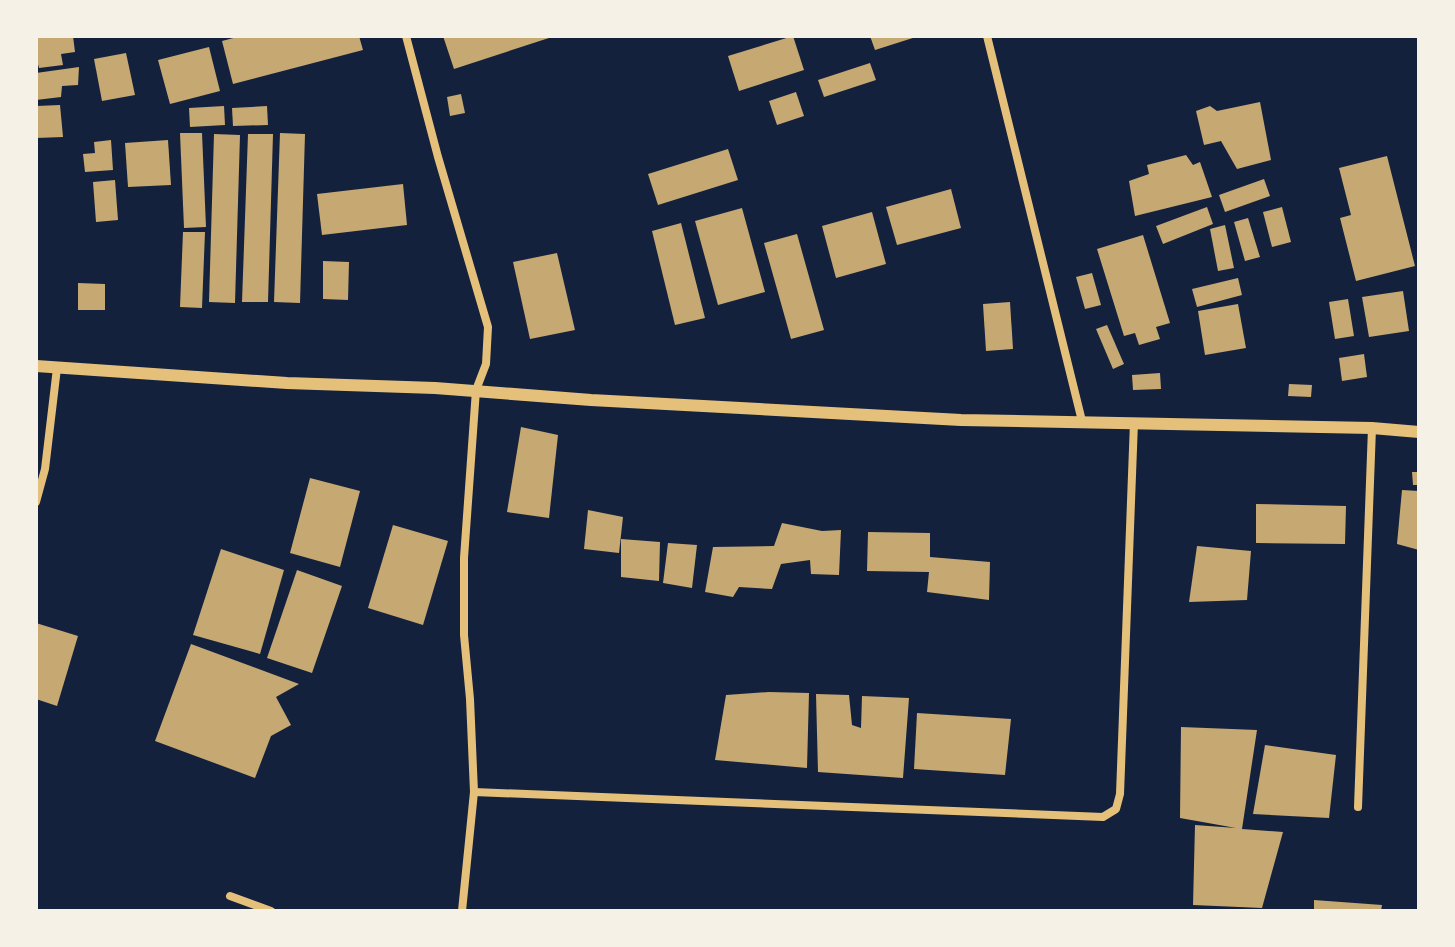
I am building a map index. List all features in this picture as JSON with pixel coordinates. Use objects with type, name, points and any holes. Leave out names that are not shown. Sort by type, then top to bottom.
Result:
[{"type":"street","points":[[406,36],[488,327],[486,364],[476,390],[464,558],[464,635],[474,792],[462,911]]},
{"type":"street","points":[[987,36],[1082,421]]},
{"type":"street","points":[[36,366],[855,415],[1372,428],[1419,432]]},
{"type":"street","points":[[36,502],[45,469],[57,368]]},
{"type":"street","points":[[474,792],[1103,817],[1116,809],[1120,794],[1134,422]]},
{"type":"street","points":[[1358,807],[1372,428]]},
{"type":"street","points":[[230,896],[271,911]]},
{"type":"building","points":[[36,36],[73,36],[75,52],[61,54],[63,65],[39,68]]},
{"type":"building","points":[[241,36],[359,36],[363,50],[233,84],[222,41]]},
{"type":"building","points":[[443,36],[552,36],[552,37],[454,69]]},
{"type":"building","points":[[793,36],[804,70],[739,91],[728,56]]},
{"type":"building","points":[[870,36],[916,36],[916,37],[875,50]]},
{"type":"building","points":[[209,47],[220,91],[170,104],[158,60]]},
{"type":"building","points":[[126,53],[135,95],[102,101],[94,59]]},
{"type":"building","points":[[870,63],[876,80],[824,97],[818,80]]},
{"type":"building","points":[[79,67],[78,85],[62,86],[61,97],[36,100],[36,73]]},
{"type":"building","points":[[796,92],[804,116],[777,125],[769,101]]},
{"type":"building","points":[[461,94],[465,113],[450,116],[447,97]]},
{"type":"building","points":[[1260,102],[1271,160],[1237,169],[1221,141],[1204,145],[1196,111],[1210,106],[1217,111]]},
{"type":"building","points":[[60,105],[63,137],[36,138],[36,106]]},
{"type":"building","points":[[224,106],[225,125],[190,127],[189,108]]},
{"type":"building","points":[[267,106],[268,125],[233,126],[232,108]]},
{"type":"building","points":[[180,133],[202,133],[206,227],[184,228]]},
{"type":"building","points":[[280,133],[305,134],[300,303],[274,302]]},
{"type":"building","points":[[214,134],[240,135],[235,303],[209,302]]},
{"type":"building","points":[[248,134],[273,134],[268,302],[242,302]]},
{"type":"building","points":[[111,140],[113,170],[85,172],[83,154],[95,153],[94,142]]},
{"type":"building","points":[[168,140],[171,185],[128,187],[125,143]]},
{"type":"building","points":[[728,149],[738,180],[658,205],[648,174]]},
{"type":"building","points":[[1186,155],[1193,165],[1200,162],[1212,197],[1135,216],[1129,181],[1149,174],[1147,165]]},
{"type":"building","points":[[1387,156],[1415,266],[1356,281],[1340,218],[1351,215],[1339,168]]},
{"type":"building","points":[[1264,179],[1270,196],[1225,212],[1219,195]]},
{"type":"building","points":[[115,180],[118,220],[96,222],[93,182]]},
{"type":"building","points":[[403,184],[407,225],[322,235],[317,194]]},
{"type":"building","points":[[951,189],[961,228],[897,245],[886,207]]},
{"type":"building","points":[[1207,207],[1213,224],[1163,244],[1156,226]]},
{"type":"building","points":[[1282,207],[1291,242],[1272,247],[1263,212]]},
{"type":"building","points":[[742,208],[765,292],[718,305],[695,221]]},
{"type":"building","points":[[872,212],[886,264],[836,278],[822,226]]},
{"type":"building","points":[[1248,218],[1260,257],[1245,261],[1234,222]]},
{"type":"building","points":[[681,223],[705,318],[675,325],[652,231]]},
{"type":"building","points":[[1225,225],[1234,268],[1218,271],[1210,229]]},
{"type":"building","points":[[183,232],[205,232],[202,308],[180,307]]},
{"type":"building","points":[[797,234],[824,330],[791,339],[764,243]]},
{"type":"building","points":[[1143,235],[1170,323],[1156,327],[1160,339],[1139,345],[1135,333],[1124,336],[1097,249]]},
{"type":"building","points":[[557,253],[575,330],[530,339],[513,262]]},
{"type":"building","points":[[323,261],[349,262],[348,300],[323,299]]},
{"type":"building","points":[[1092,273],[1101,305],[1085,309],[1076,277]]},
{"type":"building","points":[[1238,278],[1242,295],[1197,307],[1192,289]]},
{"type":"building","points":[[78,283],[105,284],[105,310],[78,310]]},
{"type":"building","points":[[1403,291],[1409,331],[1369,337],[1362,297]]},
{"type":"building","points":[[1348,299],[1354,336],[1335,339],[1329,302]]},
{"type":"building","points":[[1010,302],[1013,349],[986,351],[983,304]]},
{"type":"building","points":[[1238,304],[1246,348],[1205,355],[1198,311]]},
{"type":"building","points":[[1107,325],[1124,364],[1113,369],[1096,329]]},
{"type":"building","points":[[1364,354],[1367,377],[1342,381],[1339,358]]},
{"type":"building","points":[[1160,373],[1161,389],[1133,390],[1132,375]]},
{"type":"building","points":[[1289,384],[1312,385],[1311,397],[1288,396]]},
{"type":"building","points":[[521,427],[558,435],[549,518],[507,512]]},
{"type":"building","points":[[1412,472],[1419,472],[1419,485],[1413,485]]},
{"type":"building","points":[[310,478],[360,491],[340,567],[290,553]]},
{"type":"building","points":[[1402,490],[1419,491],[1419,550],[1397,544]]},
{"type":"building","points":[[1256,504],[1346,506],[1345,544],[1256,543]]},
{"type":"building","points":[[588,510],[623,517],[619,553],[584,549]]},
{"type":"building","points":[[782,523],[822,531],[841,530],[839,575],[811,574],[810,560],[781,564],[772,589],[739,587],[733,597],[705,592],[713,547],[774,546]]},
{"type":"building","points":[[393,525],[448,541],[423,625],[368,608]]},
{"type":"building","points":[[868,532],[930,533],[930,557],[990,562],[989,600],[927,592],[929,572],[867,571]]},
{"type":"building","points":[[621,539],[660,542],[659,581],[621,577]]},
{"type":"building","points":[[668,543],[697,545],[692,588],[663,583]]},
{"type":"building","points":[[1197,546],[1251,551],[1247,600],[1189,602]]},
{"type":"building","points":[[221,549],[284,570],[260,654],[193,635]]},
{"type":"building","points":[[297,570],[342,586],[312,673],[267,658]]},
{"type":"building","points":[[36,623],[78,636],[57,706],[36,699]]},
{"type":"building","points":[[191,644],[299,684],[276,697],[291,725],[271,736],[255,778],[155,741]]},
{"type":"building","points":[[809,693],[807,768],[715,760],[726,695]]},
{"type":"building","points":[[816,694],[849,695],[852,725],[861,728],[862,696],[909,698],[903,778],[818,772]]},
{"type":"building","points":[[917,713],[1011,719],[1005,775],[914,769]]},
{"type":"building","points":[[1181,727],[1257,730],[1242,829],[1283,832],[1262,908],[1193,905],[1195,825],[1236,828],[1180,818]]},
{"type":"building","points":[[1265,745],[1336,755],[1329,818],[1253,814]]},
{"type":"building","points":[[1314,900],[1382,905],[1381,911],[1314,911]]}]
